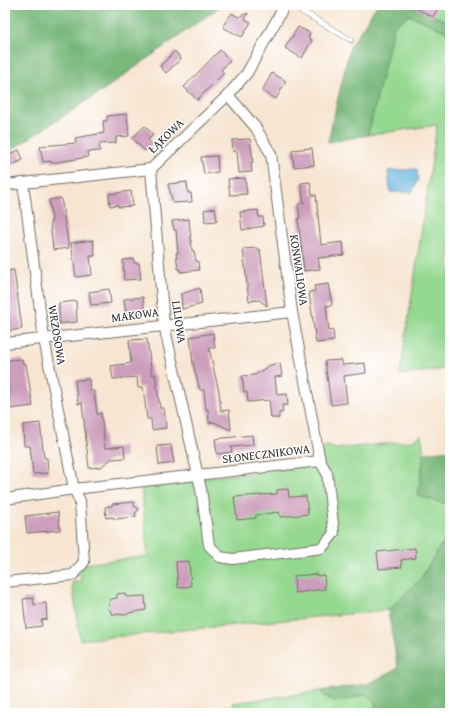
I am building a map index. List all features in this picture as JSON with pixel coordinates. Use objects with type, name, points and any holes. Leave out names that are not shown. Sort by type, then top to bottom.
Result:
[{"type":"street","name":"ŁĄKOWA","points":[[5,185],[151,168],[228,95],[248,73],[286,5]]},
{"type":"street","name":"KONWALIOWA","points":[[228,95],[256,128],[271,154],[292,312],[320,461]]},
{"type":"street","name":"LILIOWA","points":[[151,168],[164,325],[197,476]]},
{"type":"street","name":"WRZOSOWA","points":[[5,582],[74,575],[84,562],[80,501],[74,489],[44,339],[23,183]]},
{"type":"street","name":"MAKOWA","points":[[5,343],[292,312]]},
{"type":"street","name":"SŁONECZNIKOWA","points":[[5,499],[74,489],[320,461],[327,473],[334,533],[322,548],[233,559],[220,557],[209,545],[201,489],[197,476]]},
{"type":"lane","points":[[291,5],[351,40]]},
{"type":"green space","points":[[5,5],[222,5],[102,91],[5,154]]},
{"type":"green space","points":[[377,5],[407,5],[449,22],[450,20],[450,33],[409,15],[394,26],[368,135],[328,142],[350,47]]},
{"type":"green space","points":[[450,5],[450,22],[407,6]]},
{"type":"green space","points":[[409,15],[450,33],[450,368],[400,375],[437,125],[368,135],[393,26]]},
{"type":"green space","points":[[421,435],[424,453],[418,496],[450,505],[450,545],[441,545],[420,580],[388,610],[80,640],[72,582],[82,582],[76,565],[148,556],[141,485],[317,465],[326,445],[335,449],[412,441]]},
{"type":"green space","points":[[450,450],[450,505],[418,496],[424,453]]},
{"type":"green space","points":[[441,545],[450,545],[450,707],[447,713],[377,713],[375,702],[366,694],[341,701],[336,701],[325,696],[320,691],[368,684],[398,668],[388,610],[420,580]]},
{"type":"green space","points":[[320,691],[330,699],[336,700],[366,694],[375,702],[377,713],[235,713],[233,703]]},
{"type":"water","points":[[417,169],[418,180],[412,192],[390,192],[388,171]]},
{"type":"building","points":[[410,5],[429,5],[437,9],[433,17]]},
{"type":"building","points":[[232,13],[238,17],[248,13],[245,19],[251,22],[242,37],[224,28],[224,24]]},
{"type":"building","points":[[298,27],[310,33],[308,38],[312,40],[302,58],[285,48]]},
{"type":"building","points":[[220,50],[230,61],[221,70],[224,73],[197,100],[184,87]]},
{"type":"building","points":[[175,51],[181,59],[166,73],[160,66]]},
{"type":"building","points":[[272,73],[286,81],[276,99],[262,91]]},
{"type":"building","points":[[127,114],[129,136],[116,137],[116,143],[99,144],[100,151],[87,152],[88,157],[51,163],[51,161],[43,162],[40,146],[76,143],[75,138],[104,133],[103,121],[107,121],[107,116]]},
{"type":"building","points":[[145,126],[153,135],[148,140],[152,144],[145,151],[132,138]]},
{"type":"building","points":[[250,139],[253,162],[251,162],[252,172],[239,173],[237,151],[233,152],[232,140]]},
{"type":"building","points":[[312,148],[314,165],[294,167],[292,150]]},
{"type":"building","points":[[19,150],[23,160],[5,168],[5,156]]},
{"type":"building","points":[[217,156],[218,172],[204,174],[201,157]]},
{"type":"building","points":[[245,178],[247,194],[230,195],[228,179]]},
{"type":"building","points":[[187,182],[188,193],[191,193],[192,202],[173,203],[168,184]]},
{"type":"building","points":[[310,182],[312,195],[316,195],[321,245],[343,242],[344,255],[318,258],[320,269],[304,271],[298,218],[300,218],[298,204],[304,203],[301,183]]},
{"type":"building","points":[[131,191],[133,206],[110,206],[109,194]]},
{"type":"building","points":[[61,198],[69,248],[53,250],[50,222],[52,221],[49,200]]},
{"type":"building","points":[[215,208],[217,221],[205,222],[204,210]]},
{"type":"building","points":[[258,210],[259,217],[263,217],[264,226],[242,230],[240,212]]},
{"type":"building","points":[[189,219],[192,251],[194,251],[196,261],[198,261],[199,270],[180,272],[180,269],[178,269],[176,253],[178,253],[176,230],[174,230],[172,221]]},
{"type":"building","points":[[93,240],[95,256],[90,256],[92,275],[76,277],[71,243]]},
{"type":"building","points":[[257,248],[258,250],[260,249],[267,306],[259,300],[249,301],[243,249]]},
{"type":"building","points":[[134,259],[134,263],[139,263],[141,279],[124,280],[123,260]]},
{"type":"building","points":[[14,270],[22,329],[8,331],[5,318],[5,271]]},
{"type":"building","points":[[328,284],[332,305],[326,306],[329,331],[333,330],[334,341],[316,343],[309,292],[315,291],[314,286]]},
{"type":"building","points":[[200,288],[202,304],[182,309],[181,294]]},
{"type":"building","points":[[109,289],[111,303],[91,305],[89,292]]},
{"type":"building","points":[[143,297],[145,313],[126,315],[124,299]]},
{"type":"building","points":[[76,301],[77,322],[59,324],[59,303]]},
{"type":"building","points":[[213,333],[215,348],[209,348],[219,392],[221,411],[229,410],[231,430],[214,422],[209,423],[204,390],[200,390],[193,364],[190,337]]},
{"type":"building","points":[[147,339],[152,375],[155,374],[160,408],[164,408],[166,428],[152,430],[151,419],[147,419],[143,387],[138,388],[137,377],[113,379],[111,366],[131,363],[129,340]]},
{"type":"building","points":[[22,359],[23,364],[26,364],[33,406],[10,409],[7,360]]},
{"type":"building","points":[[342,360],[342,365],[365,363],[366,373],[344,376],[347,403],[331,405],[325,361]]},
{"type":"building","points":[[280,363],[282,376],[275,377],[277,395],[287,394],[288,405],[282,405],[283,412],[279,413],[279,418],[271,418],[269,400],[248,402],[247,392],[244,392],[242,376],[255,375],[270,365]]},
{"type":"building","points":[[89,379],[90,391],[94,391],[97,414],[101,413],[105,448],[124,446],[125,458],[111,459],[101,467],[89,468],[82,403],[78,404],[75,380]]},
{"type":"building","points":[[40,423],[44,458],[47,458],[48,473],[33,474],[30,446],[24,446],[23,425]]},
{"type":"building","points":[[252,435],[253,445],[231,447],[232,452],[217,454],[215,439]]},
{"type":"building","points":[[171,445],[174,463],[159,465],[157,446]]},
{"type":"building","points":[[288,489],[289,497],[306,496],[308,514],[280,517],[279,512],[256,515],[256,518],[237,520],[234,497],[277,494],[277,490]]},
{"type":"building","points":[[134,502],[134,506],[139,509],[135,514],[136,517],[114,519],[113,517],[106,518],[105,507],[112,506],[112,504]]},
{"type":"building","points":[[58,512],[60,530],[27,533],[25,516]]},
{"type":"building","points":[[415,548],[416,558],[401,560],[402,567],[379,569],[377,552]]},
{"type":"building","points":[[189,561],[191,586],[178,588],[176,562]]},
{"type":"building","points":[[317,574],[317,576],[324,575],[325,589],[295,593],[294,576]]},
{"type":"building","points":[[125,593],[126,597],[145,596],[146,610],[129,613],[126,615],[111,614],[111,611],[108,609],[110,599],[117,598],[117,594]]},
{"type":"building","points":[[33,598],[34,605],[46,603],[47,619],[41,620],[42,626],[26,628],[23,599]]}]
